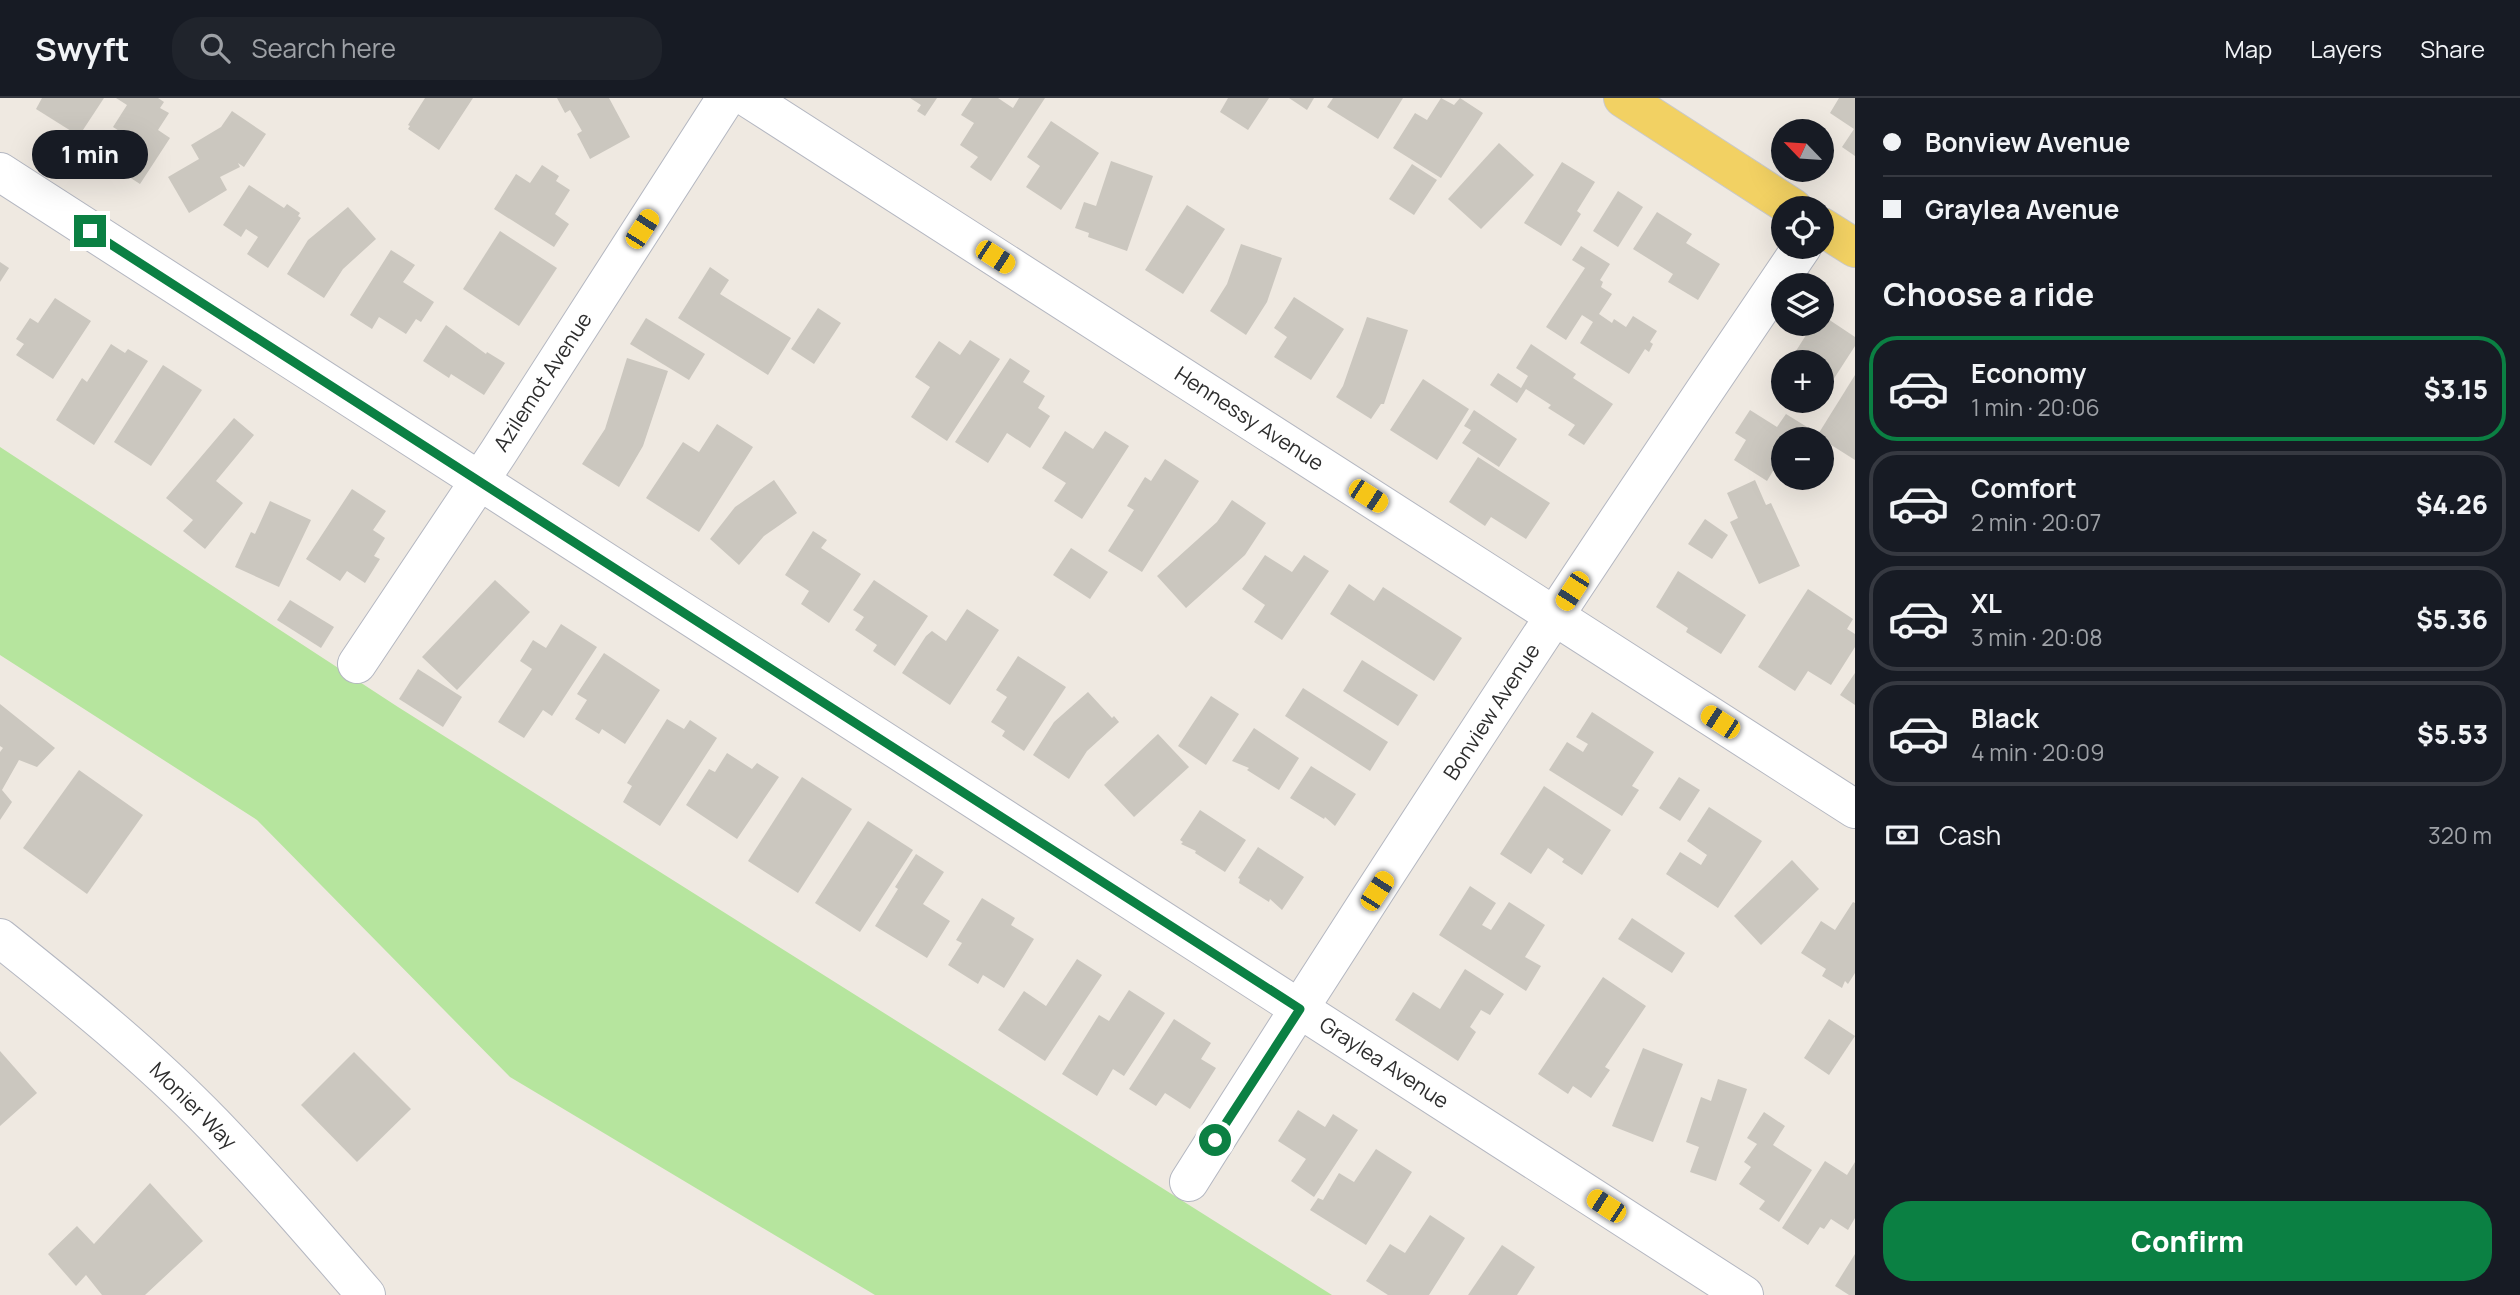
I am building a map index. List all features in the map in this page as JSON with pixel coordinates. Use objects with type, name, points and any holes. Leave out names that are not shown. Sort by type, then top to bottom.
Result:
[{"type":"main road","points":[[1623,98],[1774,196]]},
{"type":"main road","points":[[1834,235],[1855,248]]},
{"type":"street","name":"Azilemot Avenue","points":[[357,664],[479,482],[726,98]]},
{"type":"street","name":"Hennessy Avenue","points":[[748,98],[1855,809]]},
{"type":"street","name":"Graylea Avenue","points":[[0,172],[1744,1295]]},
{"type":"street","name":"Bonview Avenue","points":[[1189,1182],[1555,616],[1794,259]]},
{"type":"street","name":"Monier Way","points":[[0,938],[133,1048],[211,1122],[287,1202],[366,1295]]},
{"type":"green space","points":[[0,447],[398,707],[1332,1295],[875,1295],[510,1077],[257,820],[0,655]]},
{"type":"building","points":[[42,98],[104,98],[79,136],[36,109]]},
{"type":"building","points":[[116,98],[158,98],[164,102],[160,108],[169,113],[158,130],[170,138],[140,184],[106,162],[124,134],[113,127],[127,105]]},
{"type":"building","points":[[425,98],[473,98],[439,150],[408,129]]},
{"type":"building","points":[[557,98],[609,98],[630,137],[590,159],[577,134],[582,131],[570,110],[565,113]]},
{"type":"building","points":[[910,98],[937,98],[925,116],[917,111],[921,105]]},
{"type":"building","points":[[972,98],[998,98],[1013,108],[1019,98],[1045,98],[991,181],[970,167],[978,157],[960,145],[974,123],[961,115]]},
{"type":"building","points":[[1228,98],[1269,98],[1248,130],[1220,112]]},
{"type":"building","points":[[1289,98],[1314,98],[1307,110]]},
{"type":"building","points":[[1333,98],[1403,98],[1378,139],[1327,107]]},
{"type":"building","points":[[1441,98],[1454,105],[1460,98],[1483,113],[1441,178],[1393,148],[1415,113],[1427,120]]},
{"type":"building","points":[[1839,98],[1855,98],[1855,156],[1842,147],[1854,129],[1830,113]]},
{"type":"building","points":[[232,111],[266,134],[244,167],[238,163],[240,167],[220,177],[227,190],[189,213],[168,177],[199,159],[191,145],[221,127]]},
{"type":"building","points":[[1051,121],[1099,153],[1061,210],[1026,187],[1040,166],[1027,157]]},
{"type":"building","points":[[1499,143],[1534,175],[1481,229],[1448,199]]},
{"type":"building","points":[[1111,161],[1153,176],[1127,251],[1088,237],[1089,233],[1075,228],[1084,202],[1096,206]]},
{"type":"building","points":[[1562,162],[1595,182],[1577,211],[1581,214],[1561,246],[1524,223]]},
{"type":"building","points":[[1412,164],[1437,180],[1414,215],[1389,199]]},
{"type":"building","points":[[542,165],[559,176],[556,181],[570,190],[555,214],[569,224],[554,247],[494,209],[516,174],[530,183]]},
{"type":"building","points":[[249,185],[284,208],[287,204],[300,213],[298,216],[301,218],[268,268],[247,254],[258,237],[246,229],[241,237],[223,225]]},
{"type":"building","points":[[1618,191],[1643,207],[1618,247],[1593,231]]},
{"type":"building","points":[[1187,205],[1225,229],[1183,294],[1145,270]]},
{"type":"building","points":[[348,207],[376,239],[343,269],[324,298],[287,274],[308,240]]},
{"type":"building","points":[[1657,212],[1692,234],[1686,243],[1720,264],[1698,300],[1668,282],[1673,274],[1633,249]]},
{"type":"building","points":[[500,231],[557,268],[519,326],[463,289]]},
{"type":"building","points":[[1241,244],[1282,258],[1267,302],[1246,335],[1210,311],[1227,284]]},
{"type":"building","points":[[1581,246],[1610,264],[1600,280],[1603,282],[1601,287],[1612,294],[1599,314],[1612,323],[1614,319],[1626,327],[1633,316],[1657,331],[1650,342],[1653,344],[1649,352],[1645,349],[1629,374],[1580,343],[1593,322],[1582,315],[1566,340],[1546,327],[1585,268],[1572,260]]},
{"type":"building","points":[[391,250],[415,265],[403,282],[434,302],[421,322],[416,319],[406,334],[379,317],[372,329],[350,315]]},
{"type":"building","points":[[0,262],[9,268],[0,282]]},
{"type":"building","points":[[710,267],[729,280],[720,294],[791,338],[768,375],[678,318]]},
{"type":"building","points":[[1294,297],[1344,329],[1311,380],[1274,357],[1287,337],[1274,328]]},
{"type":"building","points":[[55,298],[91,321],[53,379],[16,355],[24,344],[16,339],[30,318],[38,323]]},
{"type":"building","points":[[818,308],[841,323],[814,364],[791,349]]},
{"type":"building","points":[[1367,317],[1408,330],[1384,404],[1381,404],[1371,419],[1336,397],[1343,386]]},
{"type":"building","points":[[646,318],[705,354],[689,380],[630,344]]},
{"type":"building","points":[[1834,323],[1855,337],[1855,346],[1834,378],[1834,350],[1797,350],[1805,336],[1834,336]]},
{"type":"building","points":[[446,325],[486,354],[487,352],[505,363],[484,395],[451,374],[449,378],[423,361]]},
{"type":"building","points":[[970,340],[1000,359],[947,441],[911,417],[930,387],[915,377],[939,341],[960,355]]},
{"type":"building","points":[[111,344],[125,353],[128,349],[148,361],[94,445],[56,420],[82,378],[87,382]]},
{"type":"building","points":[[1531,344],[1576,374],[1573,378],[1613,404],[1584,445],[1568,435],[1575,425],[1548,408],[1551,405],[1526,389],[1517,403],[1490,385],[1498,373],[1521,388],[1528,376],[1516,368]]},
{"type":"building","points":[[627,358],[668,371],[643,446],[619,487],[582,464],[605,429]]},
{"type":"building","points":[[1010,358],[1030,371],[1023,382],[1045,396],[1038,408],[1050,416],[1030,448],[1007,433],[988,463],[955,442]]},
{"type":"building","points":[[163,365],[202,390],[151,466],[114,442]]},
{"type":"building","points":[[1855,375],[1855,460],[1834,447],[1834,427],[1823,427],[1834,413]]},
{"type":"building","points":[[1423,379],[1469,409],[1437,460],[1390,430]]},
{"type":"building","points":[[1474,410],[1517,439],[1499,467],[1462,443],[1471,430],[1464,426]]},
{"type":"building","points":[[1750,410],[1777,427],[1771,427],[1771,474],[1767,481],[1734,460],[1746,440],[1735,433]]},
{"type":"building","points":[[1786,414],[1807,427],[1777,427]]},
{"type":"building","points":[[234,418],[254,435],[216,481],[243,503],[205,549],[183,531],[193,520],[166,498]]},
{"type":"building","points":[[717,424],[753,447],[699,532],[646,498],[683,442],[699,452]]},
{"type":"building","points":[[1065,431],[1093,449],[1105,431],[1129,446],[1082,519],[1054,501],[1066,483],[1042,468]]},
{"type":"building","points":[[1478,457],[1550,503],[1526,539],[1491,517],[1485,526],[1449,502]]},
{"type":"building","points":[[1165,459],[1199,481],[1142,572],[1108,551],[1134,510],[1127,506],[1145,477],[1151,481]]},
{"type":"building","points":[[774,480],[797,513],[764,536],[739,565],[710,539],[735,507]]},
{"type":"building","points":[[1755,480],[1766,505],[1771,503],[1800,566],[1759,584],[1730,522],[1738,518],[1727,493]]},
{"type":"building","points":[[352,489],[386,511],[373,530],[385,538],[374,556],[380,559],[365,583],[347,571],[340,581],[306,559]]},
{"type":"building","points":[[1232,500],[1266,523],[1245,555],[1186,608],[1157,576],[1217,522]]},
{"type":"building","points":[[270,501],[311,520],[279,587],[235,567],[251,532],[255,534]]},
{"type":"building","points":[[1705,519],[1728,535],[1712,559],[1688,544]]},
{"type":"building","points":[[813,531],[827,540],[821,548],[861,574],[829,623],[801,604],[809,591],[785,575]]},
{"type":"building","points":[[1071,548],[1108,572],[1090,599],[1053,575]]},
{"type":"building","points":[[1265,555],[1292,572],[1304,555],[1329,571],[1282,640],[1254,622],[1265,605],[1242,589]]},
{"type":"building","points":[[1678,571],[1746,615],[1721,654],[1686,632],[1688,628],[1656,607]]},
{"type":"building","points":[[495,580],[530,612],[457,690],[422,657]]},
{"type":"building","points":[[874,580],[928,616],[895,666],[873,651],[877,645],[855,630],[864,617],[853,610]]},
{"type":"building","points":[[1349,584],[1374,601],[1383,587],[1462,638],[1434,681],[1330,614]]},
{"type":"building","points":[[1808,589],[1853,619],[1847,629],[1855,634],[1855,647],[1831,685],[1808,671],[1795,691],[1758,667]]},
{"type":"building","points":[[290,600],[334,627],[321,648],[277,620]]},
{"type":"building","points":[[967,609],[999,630],[950,705],[902,673],[926,636],[932,631],[946,641]]},
{"type":"building","points":[[561,624],[597,647],[552,716],[543,710],[524,738],[498,722],[532,669],[520,661],[533,640],[546,648]]},
{"type":"building","points":[[604,653],[660,690],[625,744],[602,729],[599,734],[575,719],[587,700],[577,694]]},
{"type":"building","points":[[1018,656],[1066,687],[1024,751],[1002,736],[1005,731],[991,722],[1007,697],[996,690]]},
{"type":"building","points":[[1362,660],[1418,695],[1398,726],[1343,691]]},
{"type":"building","points":[[418,669],[462,697],[443,727],[399,699]]},
{"type":"building","points":[[1855,673],[1855,705],[1840,695]]},
{"type":"building","points":[[1303,688],[1388,742],[1370,771],[1285,716]]},
{"type":"building","points":[[1088,692],[1119,722],[1087,751],[1069,779],[1033,755],[1054,722]]},
{"type":"building","points":[[1211,696],[1239,714],[1206,765],[1178,746]]},
{"type":"building","points":[[0,704],[55,748],[37,767],[19,760],[2,790],[12,802],[0,820],[0,752],[3,748],[0,746]]},
{"type":"building","points":[[1592,712],[1654,752],[1632,786],[1639,790],[1622,816],[1549,770],[1567,742],[1583,752],[1588,744],[1576,737]]},
{"type":"building","points":[[667,719],[684,729],[690,720],[717,738],[660,826],[623,802],[632,786],[627,783]]},
{"type":"building","points":[[1254,728],[1299,758],[1279,790],[1247,770],[1249,768],[1232,761]]},
{"type":"building","points":[[1158,734],[1189,767],[1134,817],[1104,785]]},
{"type":"building","points":[[727,753],[752,769],[757,763],[779,777],[737,839],[686,805],[709,769],[715,772]]},
{"type":"building","points":[[1311,766],[1356,794],[1335,826],[1325,817],[1324,819],[1290,798]]},
{"type":"building","points":[[79,770],[143,815],[87,894],[23,848]]},
{"type":"building","points":[[802,777],[852,809],[798,893],[748,861]]},
{"type":"building","points":[[1679,777],[1700,790],[1680,821],[1659,808]]},
{"type":"building","points":[[1544,786],[1611,830],[1582,875],[1562,862],[1564,859],[1548,848],[1531,874],[1500,854]]},
{"type":"building","points":[[1709,807],[1762,841],[1718,908],[1666,874],[1680,852],[1701,865],[1707,855],[1687,841]]},
{"type":"building","points":[[1200,810],[1246,840],[1225,872],[1195,853],[1196,851],[1181,844],[1183,842],[1180,840]]},
{"type":"building","points":[[868,821],[913,850],[860,932],[815,903]]},
{"type":"building","points":[[1258,847],[1304,877],[1282,910],[1270,899],[1269,902],[1239,883],[1238,878]]},
{"type":"building","points":[[916,854],[944,872],[923,904],[950,921],[927,958],[875,926]]},
{"type":"building","points":[[1792,860],[1819,889],[1761,945],[1734,916]]},
{"type":"building","points":[[1470,886],[1496,903],[1482,925],[1491,930],[1509,902],[1545,925],[1525,957],[1541,966],[1526,991],[1439,935]]},
{"type":"building","points":[[982,898],[1015,918],[1011,925],[1034,939],[1004,988],[983,975],[978,984],[948,965],[962,943],[956,940]]},
{"type":"building","points":[[1853,902],[1855,973],[1848,984],[1845,981],[1842,988],[1822,976],[1826,969],[1801,953],[1821,921],[1835,930]]},
{"type":"building","points":[[1632,918],[1685,953],[1672,973],[1618,939]]},
{"type":"building","points":[[1077,959],[1102,975],[1045,1061],[998,1030],[1024,991],[1046,1006]]},
{"type":"building","points":[[1465,969],[1504,994],[1490,1015],[1481,1010],[1470,1027],[1476,1032],[1458,1061],[1395,1020],[1413,992],[1440,1009]]},
{"type":"building","points":[[1603,977],[1646,1006],[1605,1067],[1610,1070],[1591,1098],[1573,1086],[1568,1094],[1538,1074]]},
{"type":"building","points":[[1129,990],[1165,1013],[1124,1076],[1113,1069],[1097,1096],[1062,1074],[1099,1015],[1109,1021]]},
{"type":"building","points":[[1174,1019],[1211,1043],[1201,1059],[1216,1068],[1190,1109],[1165,1093],[1156,1106],[1129,1089]]},
{"type":"building","points":[[1829,1019],[1855,1036],[1829,1075],[1804,1058]]},
{"type":"building","points":[[1643,1048],[1683,1064],[1653,1142],[1612,1126]]},
{"type":"building","points":[[0,1051],[37,1093],[0,1126]]},
{"type":"building","points":[[354,1052],[411,1109],[357,1162],[301,1105]]},
{"type":"building","points":[[1718,1079],[1747,1089],[1716,1181],[1690,1172],[1699,1147],[1686,1142],[1701,1097],[1711,1101]]},
{"type":"building","points":[[1298,1110],[1325,1127],[1333,1114],[1358,1130],[1314,1197],[1291,1181],[1306,1159],[1278,1141]]},
{"type":"building","points":[[1764,1112],[1785,1126],[1773,1145],[1812,1170],[1779,1222],[1759,1209],[1765,1201],[1739,1184],[1751,1167],[1744,1162],[1757,1144],[1747,1138]]},
{"type":"building","points":[[1376,1149],[1412,1172],[1366,1245],[1310,1210],[1318,1198],[1323,1200],[1339,1173],[1354,1182]]},
{"type":"building","points":[[1825,1161],[1847,1175],[1855,1162],[1855,1218],[1848,1230],[1831,1219],[1824,1229],[1820,1227],[1808,1245],[1782,1228]]},
{"type":"building","points":[[150,1183],[203,1241],[145,1295],[102,1295],[86,1275],[76,1286],[48,1254],[77,1226],[94,1244]]},
{"type":"building","points":[[1430,1215],[1465,1238],[1429,1295],[1388,1295],[1366,1281],[1390,1244],[1405,1253]]},
{"type":"building","points":[[1502,1245],[1535,1267],[1517,1295],[1468,1295]]},
{"type":"building","points":[[1855,1254],[1855,1295],[1849,1295],[1835,1286]]},
{"type":"route","points":[[90,231],[1300,1009],[1215,1140]]}]
